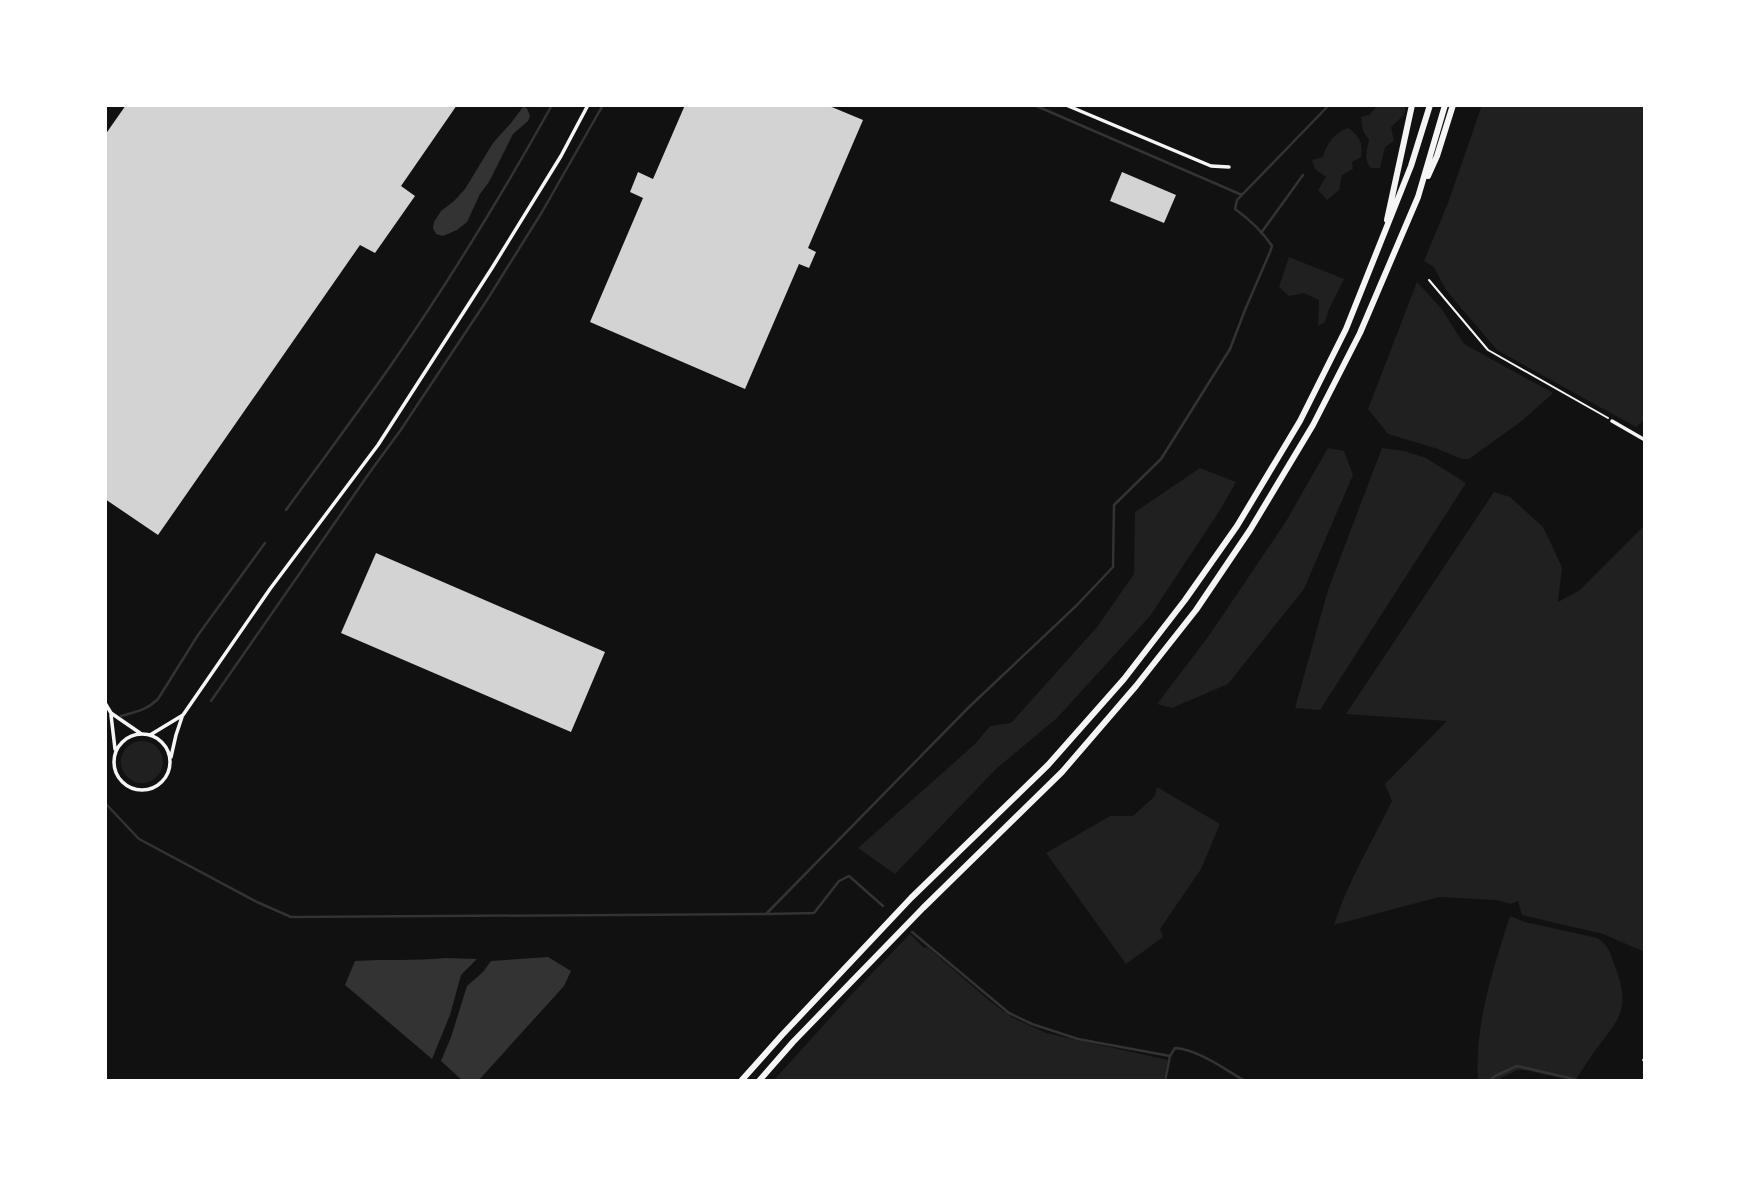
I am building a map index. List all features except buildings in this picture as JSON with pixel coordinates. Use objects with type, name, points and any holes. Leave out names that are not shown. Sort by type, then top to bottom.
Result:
[{"type":"highway","points":[[1382,239],[1412,105]]},
{"type":"highway","points":[[741,1081],[911,898],[1048,765],[1124,679],[1185,600],[1237,526],[1300,421],[1346,329],[1411,166],[1430,105]]},
{"type":"highway","points":[[1418,197],[1445,105]]},
{"type":"highway","points":[[759,1081],[793,1042],[923,908],[1062,772],[1136,686],[1196,610],[1250,530],[1313,425],[1360,333],[1437,156],[1453,105]]},
{"type":"street","points":[[105,703],[111,713],[116,751],[114,764],[122,782],[139,790],[149,789],[162,781],[170,768],[183,715],[270,589],[378,445],[492,268],[561,156],[588,105]]},
{"type":"street","points":[[1066,105],[1211,166],[1229,167]]},
{"type":"street","points":[[1612,421],[1645,440]]},
{"type":"street","points":[[111,713],[142,733]]},
{"type":"street","points":[[150,734],[183,715]]},
{"type":"street","points":[[116,751],[127,738],[142,733],[150,734],[163,743],[170,760]]},
{"type":"path","points":[[1429,280],[1488,351],[1612,421]]},
{"type":"shaded area","points":[[1378,105],[1406,105],[1404,115],[1391,127],[1394,141],[1385,147],[1380,168],[1371,168],[1366,158],[1369,140],[1363,131],[1361,117],[1369,115]]},
{"type":"shaded area","points":[[1482,105],[1645,105],[1645,419],[1636,427],[1497,350],[1446,290],[1434,267],[1424,261],[1448,203]]},
{"type":"shaded area","points":[[523,107],[527,108],[530,116],[528,121],[513,134],[467,222],[443,236],[436,234],[434,222],[441,211],[465,189],[493,143]]},
{"type":"shaded area","points":[[1348,128],[1360,141],[1361,157],[1352,162],[1353,169],[1342,175],[1339,190],[1327,200],[1318,190],[1326,177],[1315,169],[1312,160],[1323,157],[1332,139]]},
{"type":"shaded area","points":[[1289,257],[1344,279],[1325,322],[1318,326],[1319,300],[1304,293],[1289,296],[1279,287]]},
{"type":"shaded area","points":[[1417,282],[1441,308],[1464,344],[1553,393],[1523,420],[1469,459],[1388,434],[1368,409]]},
{"type":"shaded area","points":[[1328,448],[1344,451],[1353,475],[1304,589],[1228,684],[1172,708],[1157,704],[1208,637],[1285,523]]},
{"type":"shaded area","points":[[1382,448],[1426,458],[1466,483],[1320,710],[1295,708],[1328,590]]},
{"type":"shaded area","points":[[1200,468],[1236,482],[1150,616],[1057,718],[997,768],[895,874],[858,848],[975,744],[990,726],[1011,723],[1097,627],[1134,574],[1135,512]]},
{"type":"shaded area","points":[[1494,492],[1510,497],[1543,527],[1562,567],[1558,602],[1580,590],[1645,525],[1645,952],[1603,934],[1522,915],[1518,901],[1511,904],[1496,900],[1439,897],[1334,925],[1353,877],[1392,801],[1385,784],[1447,721],[1346,714]]},
{"type":"shaded area","points":[[142,741],[157,747],[163,762],[157,777],[142,783],[127,777],[121,762],[127,747]]},
{"type":"shaded area","points":[[1157,787],[1220,824],[1201,869],[1160,929],[1163,937],[1126,964],[1046,853],[1110,816],[1133,816],[1155,796]]},
{"type":"shaded area","points":[[1510,916],[1525,922],[1597,938],[1606,946],[1611,956],[1620,981],[1622,1005],[1614,1024],[1575,1081],[1517,1070],[1495,1081],[1478,1081],[1482,1019],[1491,977]]},
{"type":"shaded area","points":[[910,934],[1013,1018],[1046,1033],[1168,1060],[1163,1081],[773,1081]]},
{"type":"shaded area","points":[[548,957],[571,971],[564,986],[478,1081],[463,1081],[441,1061],[467,986],[491,961]]},
{"type":"shaded area","points":[[477,959],[461,975],[450,1015],[432,1059],[345,985],[355,961]]},
{"type":"waterway","points":[[286,510],[377,386],[432,304],[552,105]]},
{"type":"waterway","points":[[211,701],[400,431],[487,300],[542,212],[603,105]]},
{"type":"waterway","points":[[1034,105],[1242,195]]},
{"type":"waterway","points":[[105,803],[139,839],[257,902],[291,917],[766,914],[969,707],[1076,606],[1113,567],[1114,505],[1161,459],[1230,349],[1270,252],[1272,246],[1264,235],[1235,209],[1237,200],[1329,105]]},
{"type":"waterway","points":[[1261,233],[1303,175]]},
{"type":"waterway","points":[[121,716],[145,708],[158,699],[198,635],[265,543]]},
{"type":"waterway","points":[[767,914],[814,913],[839,881],[849,876],[883,906]]},
{"type":"waterway","points":[[912,932],[1009,1013],[1032,1024],[1078,1039],[1170,1056]]},
{"type":"waterway","points":[[1165,1081],[1170,1056],[1175,1048],[1202,1056],[1245,1081]]},
{"type":"waterway","points":[[1489,1081],[1517,1066],[1582,1081]]}]
